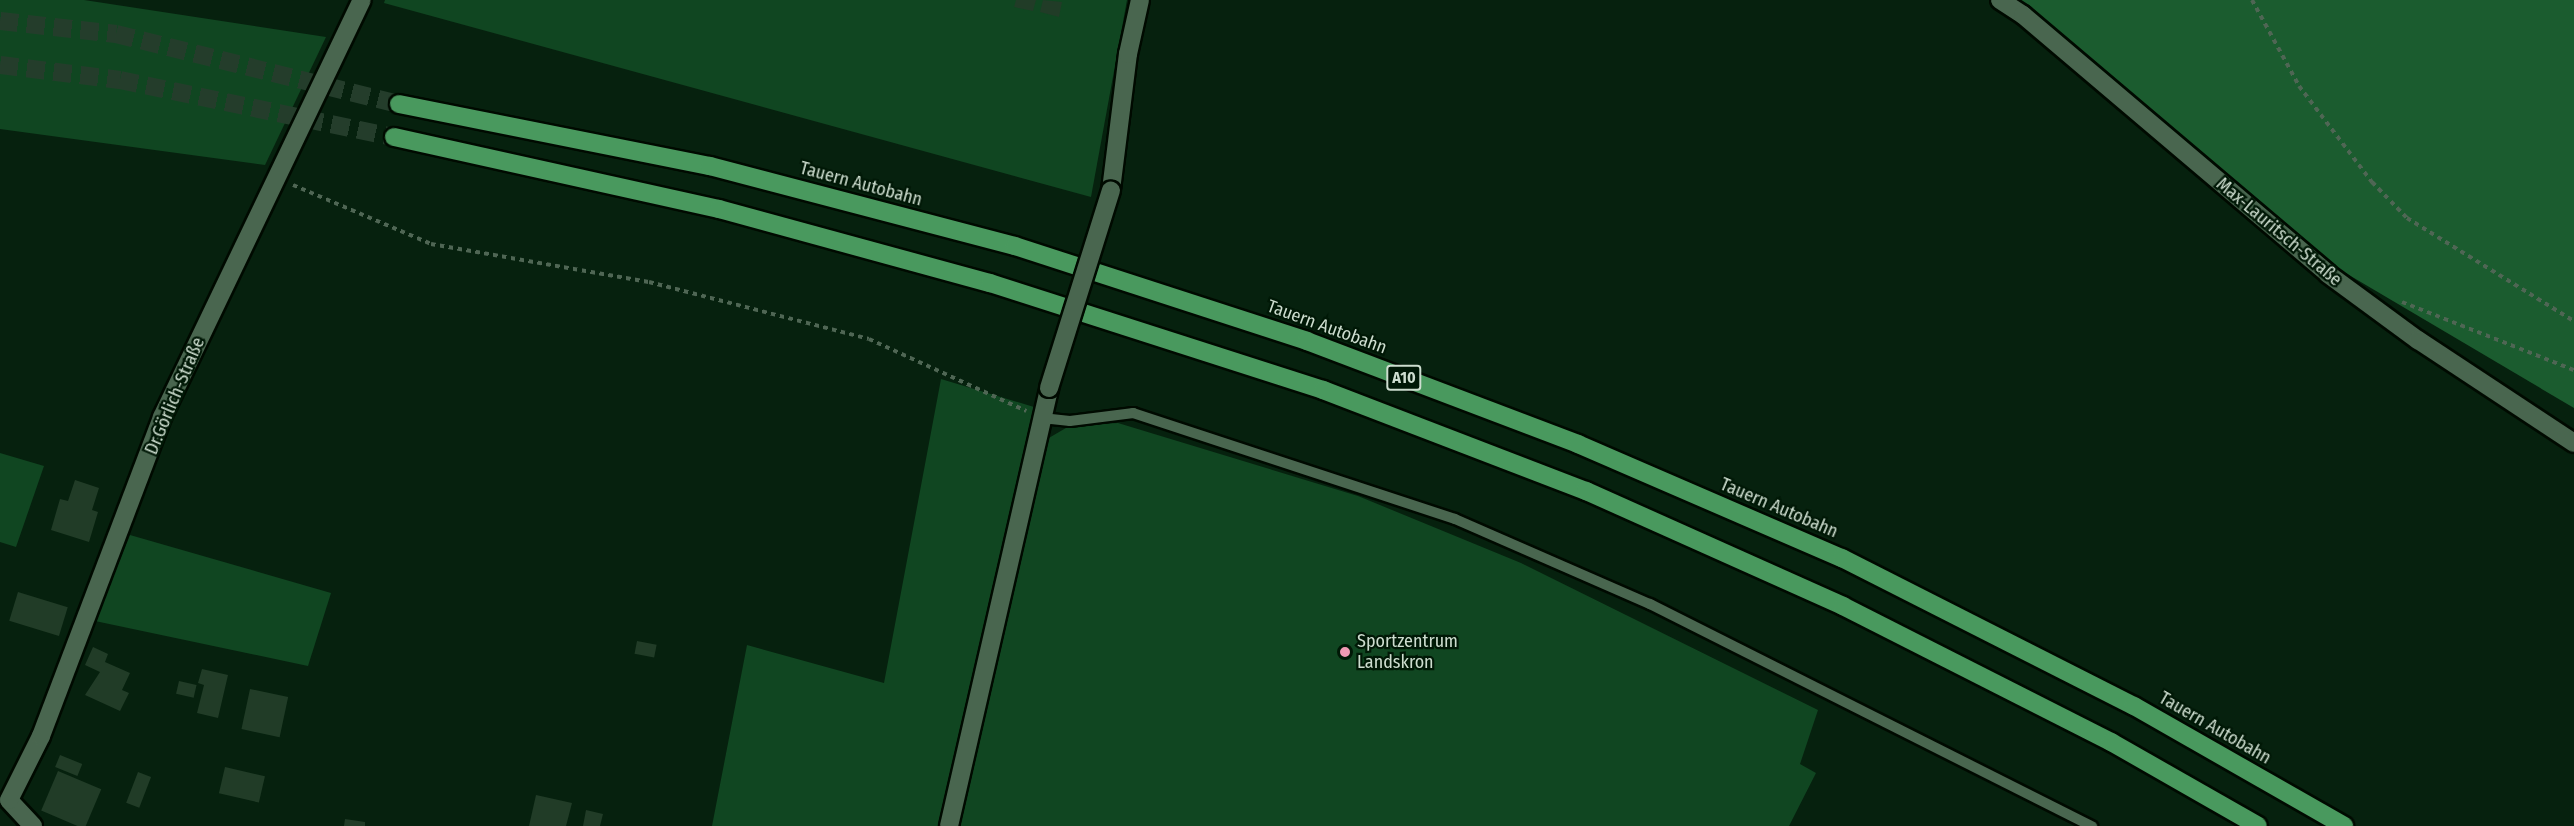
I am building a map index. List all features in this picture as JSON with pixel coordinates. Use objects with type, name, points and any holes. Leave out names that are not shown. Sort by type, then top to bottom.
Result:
[{"type":"highway","name":"Tauern Autobahn","points":[[399,104],[766,181],[1015,246],[1307,341],[1578,444],[1842,558],[2134,706],[2344,826]]},
{"type":"highway","name":"A10","points":[[394,136],[719,209],[968,276],[1323,390],[1586,491],[1843,606],[2111,742],[2258,826]]},
{"type":"street","name":"Dr.Görlich-Straße","points":[[33,826],[4,795],[41,736],[162,417],[362,0]]},
{"type":"street","points":[[949,826],[1049,388],[1111,190],[1128,54],[1140,0]]},
{"type":"street","name":"Max-Lauritsch-Straße","points":[[2000,0],[2023,15],[2328,274],[2418,340],[2574,443]]},
{"type":"lane","points":[[1042,418],[1070,421],[1133,413],[1455,519],[1650,604],[2092,826]]},
{"type":"path","points":[[2252,0],[2299,86],[2372,182],[2407,218],[2574,321]]},
{"type":"path","points":[[275,178],[431,244],[650,282],[869,339],[1042,418]]},
{"type":"path","points":[[2399,301],[2574,370]]},
{"type":"green space","points":[[0,0],[84,0],[326,37],[265,165],[0,129]]},
{"type":"green space","points":[[385,0],[1127,0],[1091,197],[384,3]]},
{"type":"green space","points":[[2020,0],[2574,0],[2574,408],[2332,265]]},
{"type":"green space","points":[[941,379],[1034,407],[965,746],[941,826],[712,826],[747,645],[884,683]]},
{"type":"green space","name":"Sportzentrum Landskron","points":[[1118,423],[1358,496],[1521,563],[1818,710],[1800,764],[1816,773],[1789,826],[950,826],[1042,442],[1071,425]]},
{"type":"green space","points":[[0,453],[44,466],[16,547],[0,542]]},
{"type":"green space","points":[[130,535],[331,593],[308,666],[95,621]]},
{"type":"building","points":[[1016,0],[1036,0],[1033,11],[1014,7]]},
{"type":"building","points":[[1043,0],[1062,2],[1059,17],[1040,12]]},
{"type":"building","points":[[75,480],[99,488],[92,510],[98,512],[89,542],[51,530],[60,499],[68,501]]},
{"type":"building","points":[[18,592],[68,607],[59,636],[9,621]]},
{"type":"building","points":[[637,641],[657,645],[654,658],[635,654]]},
{"type":"building","points":[[93,647],[108,654],[105,662],[130,673],[122,690],[129,693],[120,711],[85,695],[100,672],[85,665]]},
{"type":"building","points":[[202,669],[228,675],[218,718],[197,713],[204,685],[198,683]]},
{"type":"building","points":[[179,681],[197,685],[194,698],[176,694]]},
{"type":"building","points":[[250,689],[288,697],[280,737],[241,729]]},
{"type":"building","points":[[60,755],[82,764],[77,776],[55,767]]},
{"type":"building","points":[[225,767],[265,776],[259,803],[219,793]]},
{"type":"building","points":[[58,771],[101,789],[86,826],[78,826],[41,811]]},
{"type":"building","points":[[138,772],[151,777],[139,808],[126,803]]},
{"type":"building","points":[[536,795],[572,803],[566,826],[529,826]]},
{"type":"building","points":[[586,810],[603,814],[600,826],[583,826]]},
{"type":"building","points":[[345,819],[365,822],[365,826],[344,826]]},
{"type":"tunnel","points":[[0,21],[116,34],[399,104]]},
{"type":"tunnel","points":[[0,65],[120,80],[394,137]]},
{"type":"place","name":"Sportzentrum Landskron","points":[[1345,652]]}]
